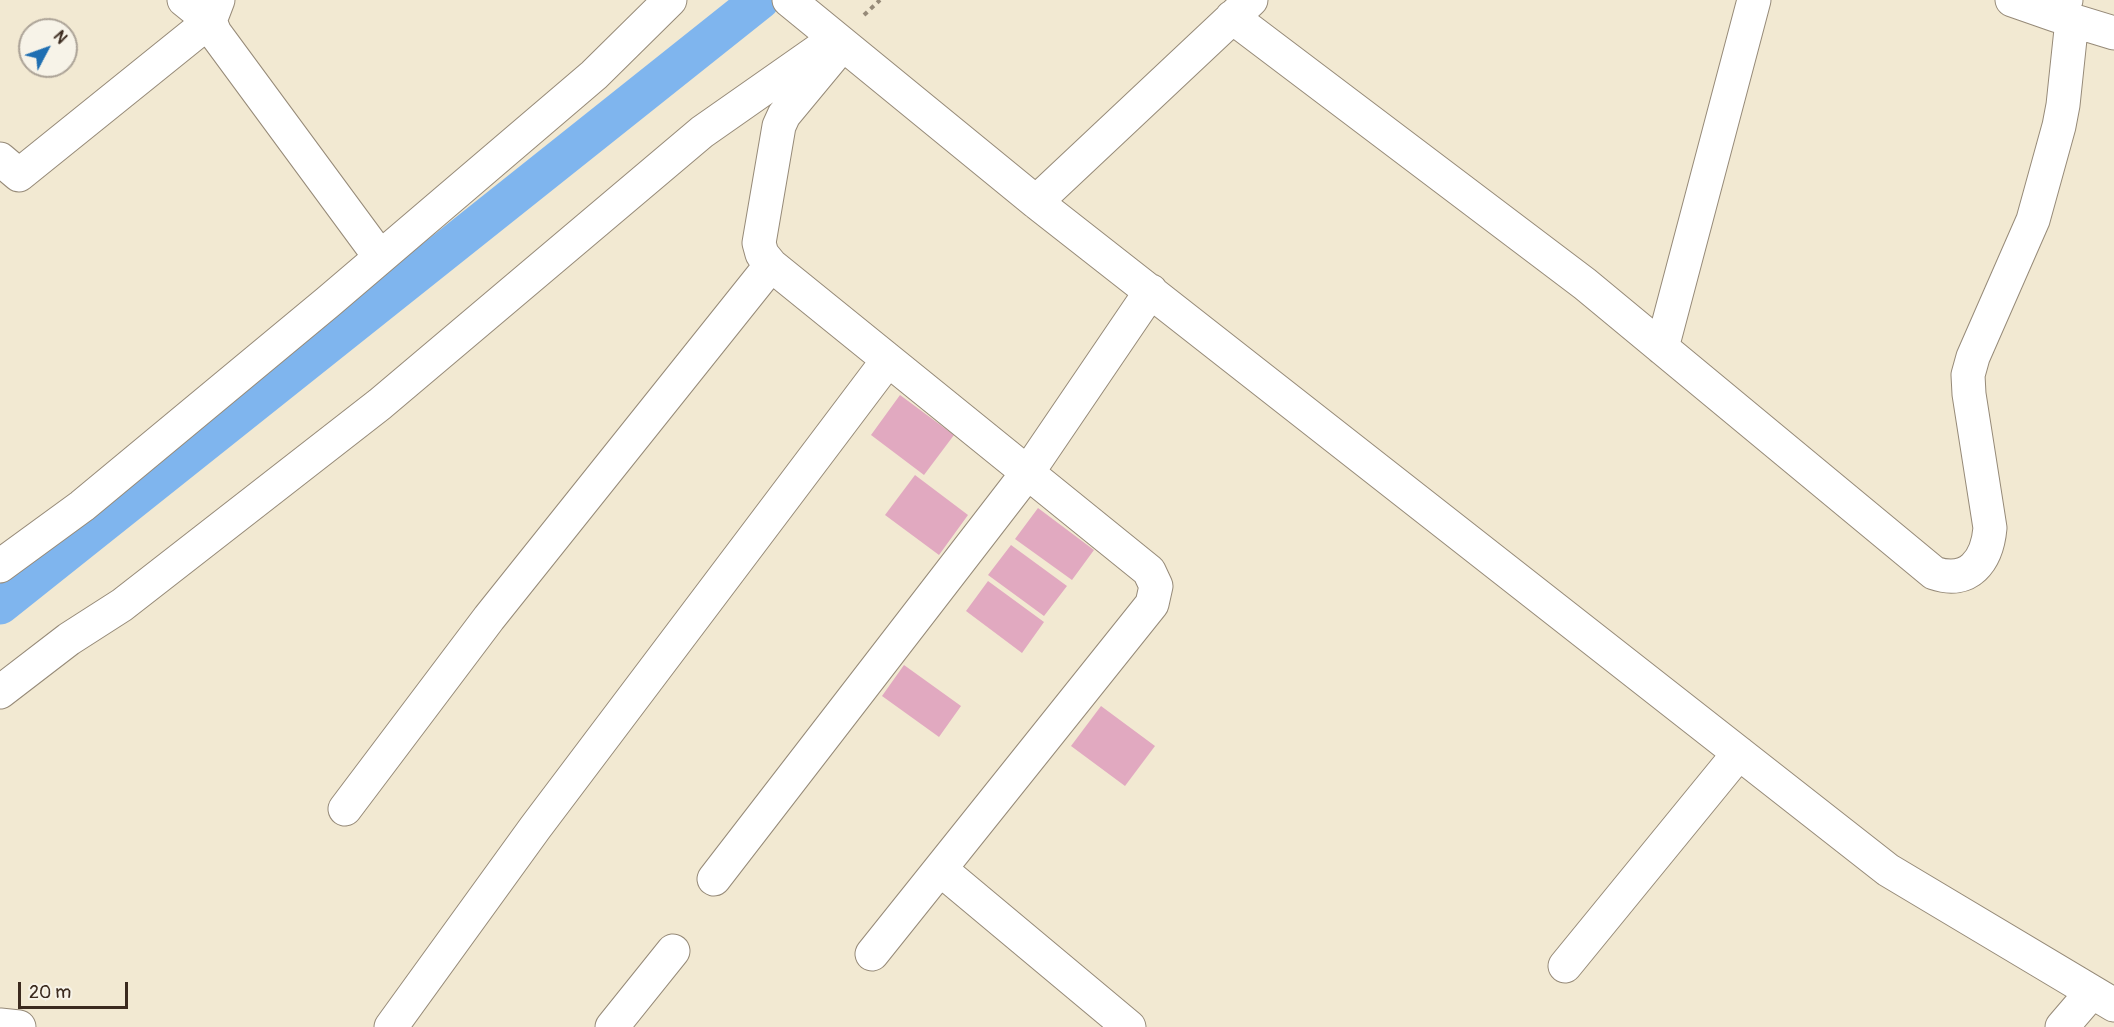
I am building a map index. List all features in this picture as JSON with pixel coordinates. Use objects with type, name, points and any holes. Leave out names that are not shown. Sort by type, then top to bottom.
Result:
[{"type":"street","points":[[184,0],[214,11]]},
{"type":"street","points":[[0,566],[82,506],[380,257],[594,75],[670,0]]},
{"type":"street","points":[[789,0],[1036,202],[1888,870],[2103,998],[2062,1027]]},
{"type":"street","points":[[1662,348],[1754,0]]},
{"type":"street","points":[[2012,0],[2064,12],[2114,33]]},
{"type":"street","points":[[1036,202],[1242,9],[1585,284],[1934,573],[1947,577],[1959,577],[1971,570],[1982,557],[1988,544],[1990,528],[1968,375],[1973,357],[2039,202],[2061,115],[2064,12]]},
{"type":"street","points":[[6,174],[214,11]]},
{"type":"street","points":[[214,11],[215,33],[380,257]]},
{"type":"street","points":[[836,38],[778,126],[759,243],[762,254],[771,265],[1149,571],[1156,586],[1152,604],[872,954]]},
{"type":"street","points":[[0,692],[69,639],[122,605],[380,404],[710,126],[836,38]]},
{"type":"street","points":[[345,809],[489,618],[771,265]]},
{"type":"street","points":[[714,879],[1028,472],[1151,291]]},
{"type":"street","points":[[391,1027],[535,828],[888,360]]},
{"type":"street","points":[[1565,966],[1738,753]]},
{"type":"street","points":[[940,869],[1129,1027]]},
{"type":"street","points":[[612,1027],[673,951]]},
{"type":"street","points":[[0,1025],[19,1027]]},
{"type":"building","points":[[900,395],[954,435],[924,475],[871,435]]},
{"type":"building","points":[[915,475],[968,515],[939,555],[885,515]]},
{"type":"building","points":[[1038,508],[1094,550],[1072,580],[1015,539]]},
{"type":"building","points":[[1011,545],[1067,586],[1044,616],[988,575]]},
{"type":"building","points":[[988,581],[1044,622],[1022,653],[966,611]]},
{"type":"building","points":[[904,665],[961,706],[939,737],[882,696]]},
{"type":"building","points":[[1101,706],[1155,746],[1125,786],[1071,746]]},
{"type":"waterway","points":[[0,605],[760,0]]}]
